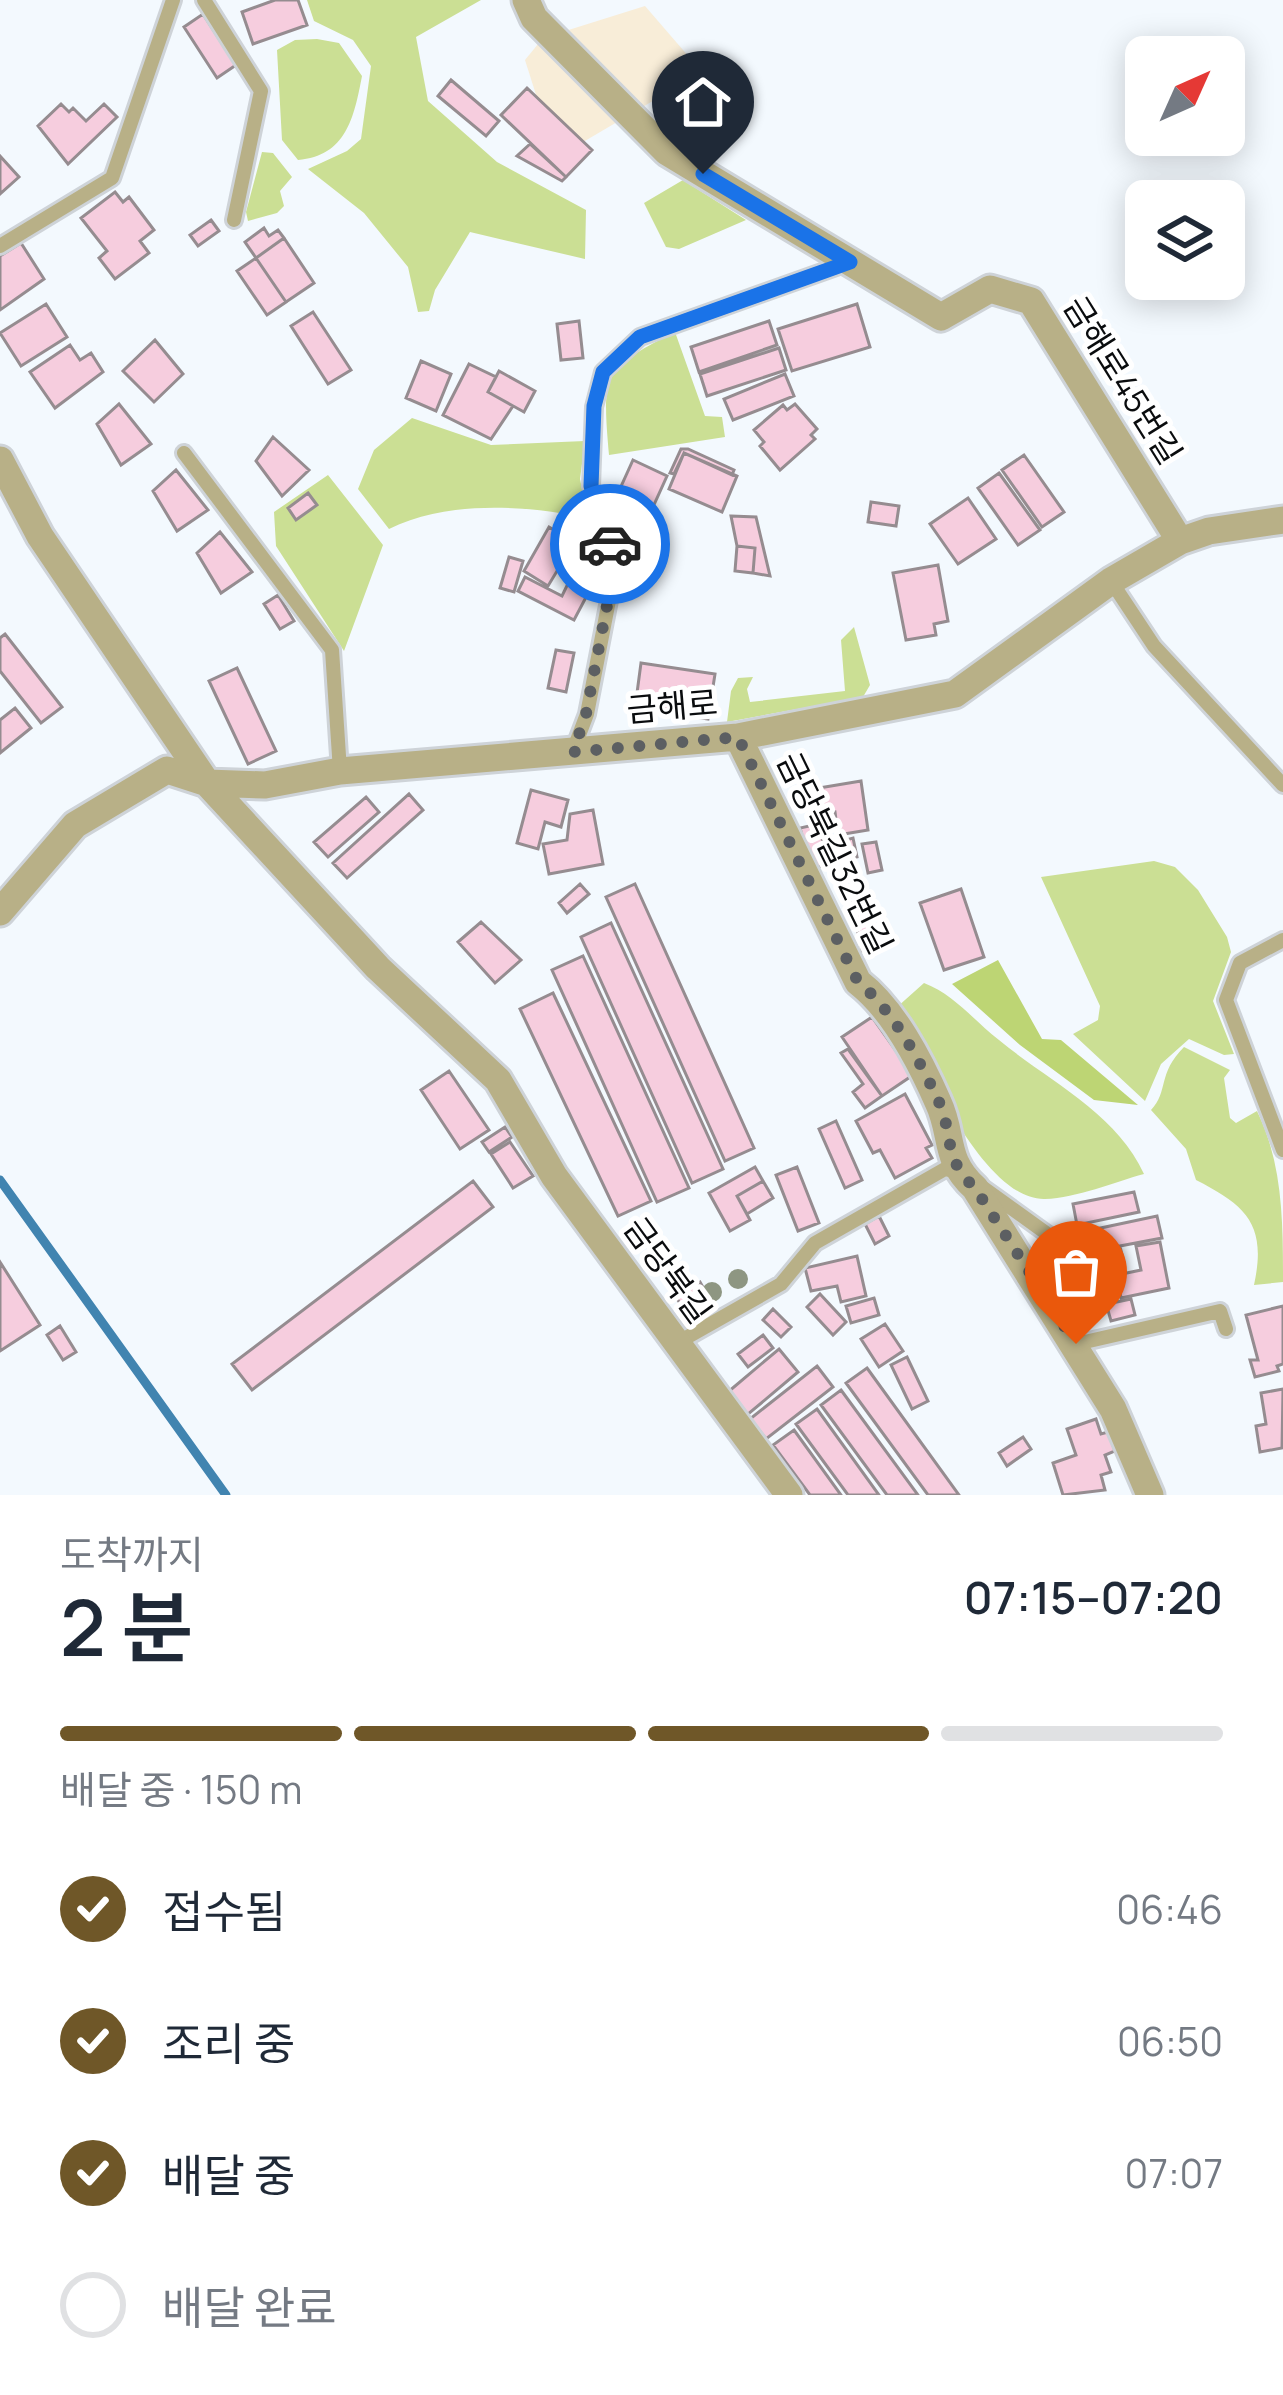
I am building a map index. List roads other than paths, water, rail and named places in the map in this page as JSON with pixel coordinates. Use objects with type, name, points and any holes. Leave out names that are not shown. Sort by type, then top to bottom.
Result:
[{"type":"street","name":"금해로45번길","points":[[526,0],[534,18],[667,152],[941,317],[990,289],[1031,301],[1180,541]]},
{"type":"street","name":"금당북길","points":[[0,460],[40,536],[207,783],[378,968],[498,1080],[554,1176],[790,1495]]},
{"type":"street","name":"금해로","points":[[0,911],[75,824],[167,770],[207,783],[266,785],[340,771],[738,737],[955,694],[1111,581],[1180,541],[1283,520]]},
{"type":"street","name":"금당북길32번길","points":[[738,737],[858,982],[880,999],[940,1105],[955,1170],[975,1188],[1076,1344],[1113,1409],[1150,1495]]},
{"type":"lane","points":[[0,246],[112,178],[173,0]]},
{"type":"lane","points":[[204,0],[261,91],[234,220]]},
{"type":"lane","points":[[573,752],[586,714],[616,559],[591,486],[594,406],[603,372],[640,337],[850,262]]},
{"type":"lane","points":[[184,453],[332,650],[340,771]]},
{"type":"lane","points":[[1111,581],[1154,646],[1283,785]]},
{"type":"lane","points":[[1283,940],[1240,963],[1226,1000],[1283,1150]]},
{"type":"lane","points":[[677,1343],[781,1284],[815,1243],[867,1209],[945,1169],[955,1170],[1057,1241],[1084,1244]]},
{"type":"lane","points":[[1076,1344],[1220,1311],[1226,1329]]},
{"type":"waterway","points":[[0,1180],[226,1495]]}]
